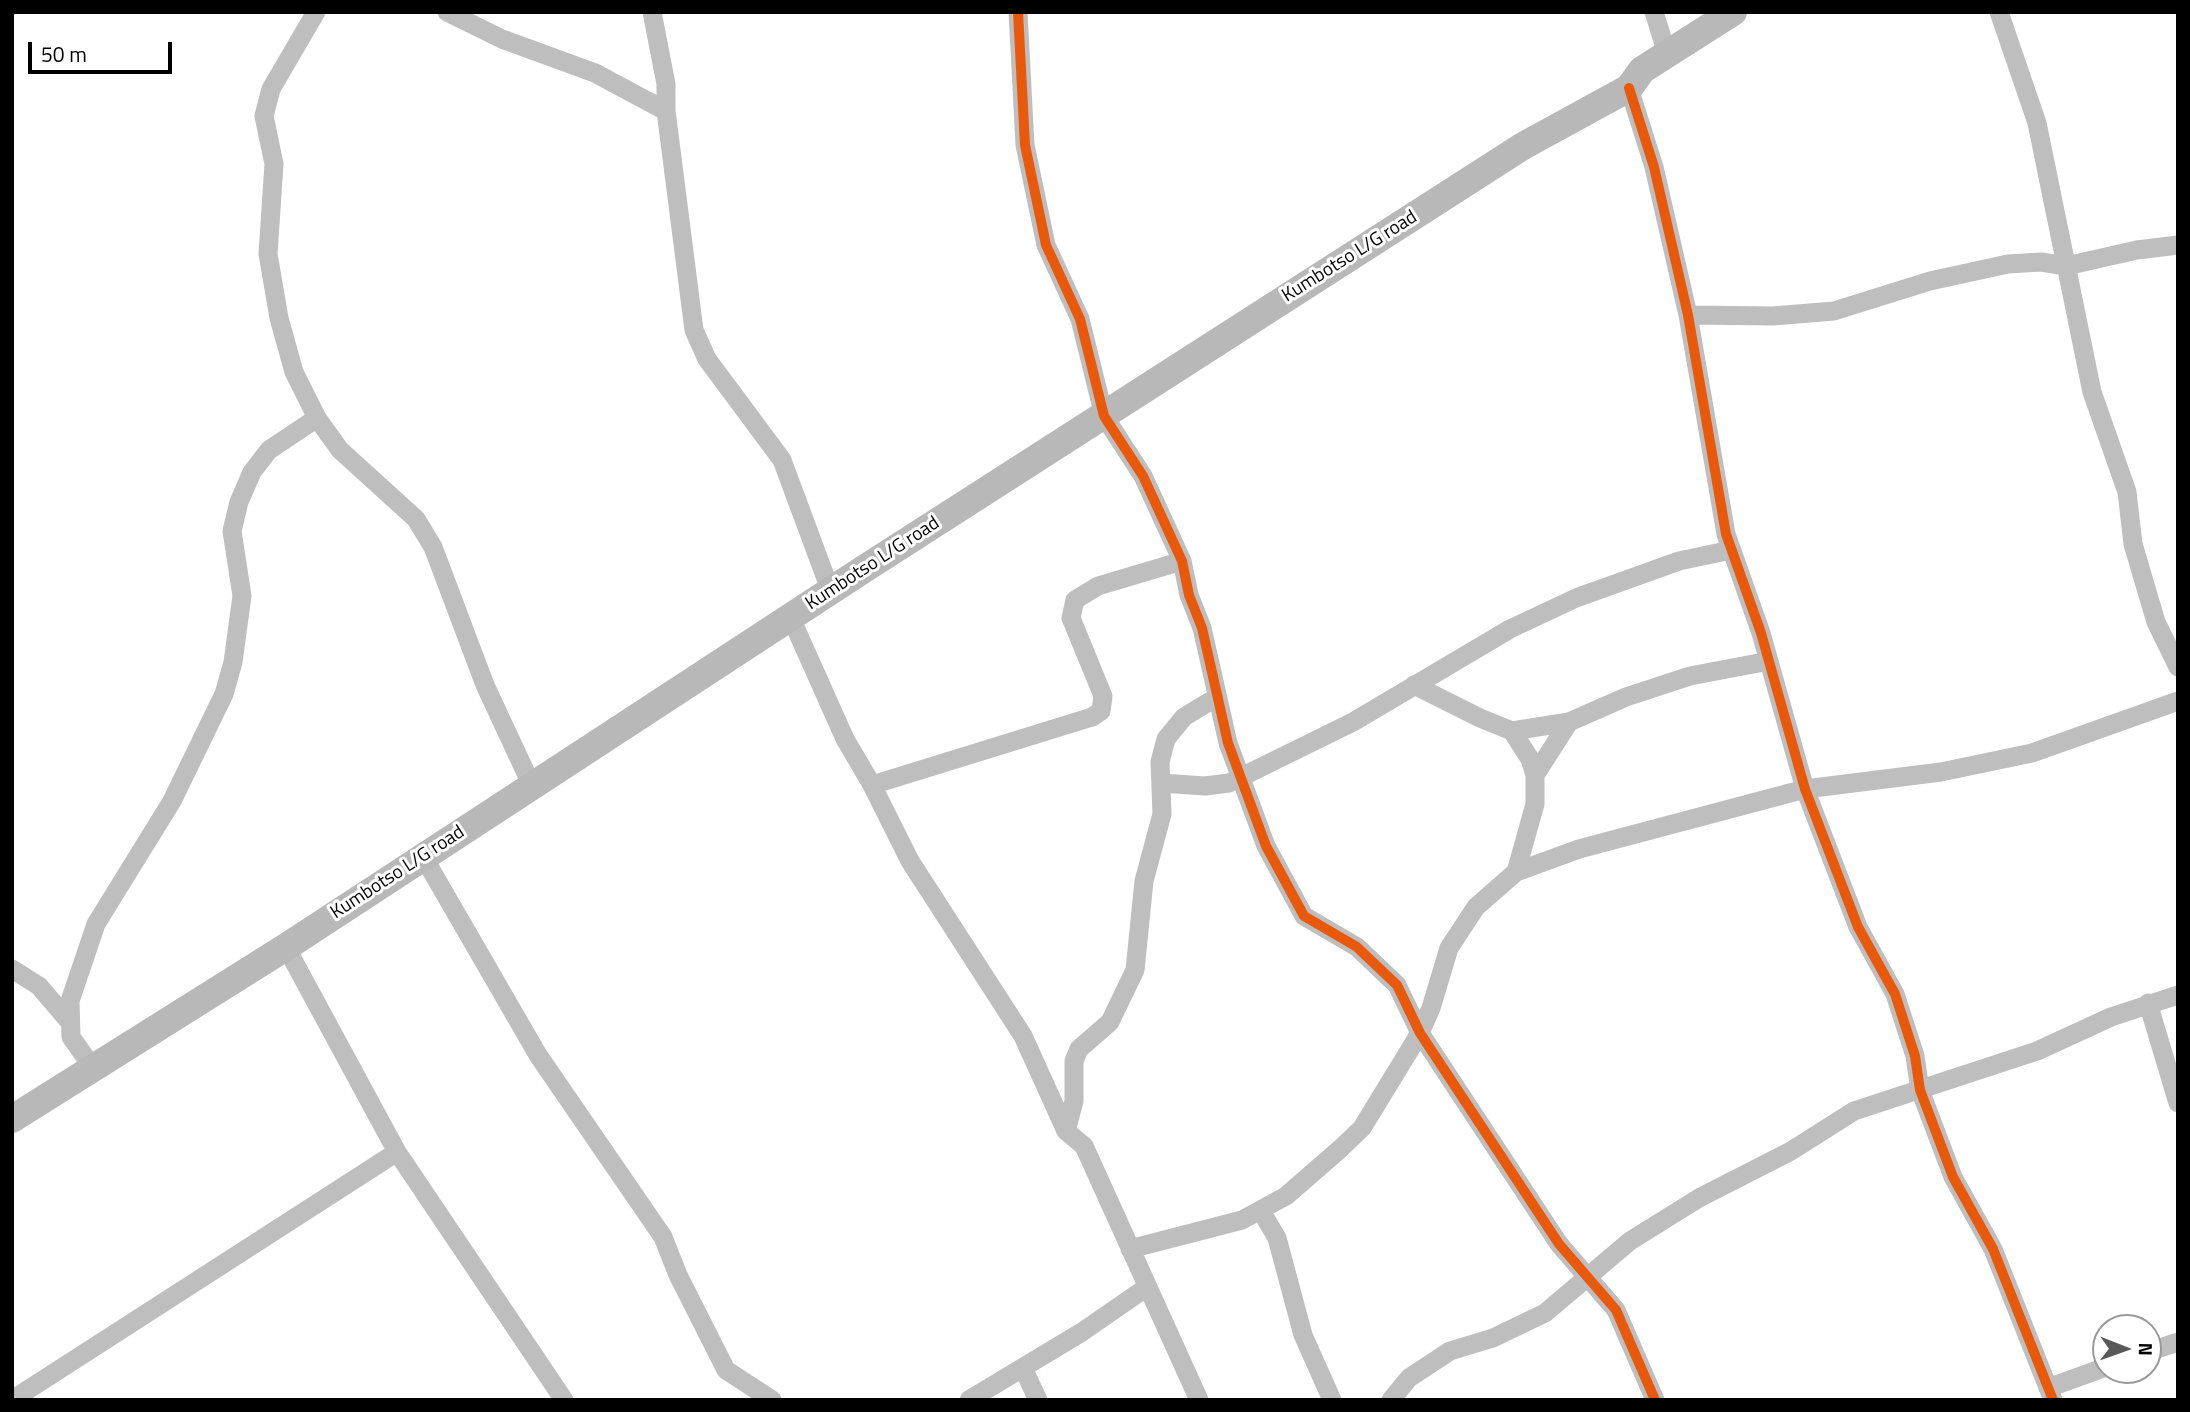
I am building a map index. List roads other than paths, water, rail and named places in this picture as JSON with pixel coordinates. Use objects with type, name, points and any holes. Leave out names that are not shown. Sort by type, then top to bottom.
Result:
[{"type":"main road","name":"Kumbotso L/G road","points":[[12,1119],[286,947],[1523,146],[1629,88],[1642,70],[1734,12]]},
{"type":"street","points":[[316,12],[271,89],[264,116],[274,164],[268,254],[294,372],[317,418],[340,450],[416,519],[433,547],[485,685],[531,786]]},
{"type":"street","points":[[447,12],[502,39],[595,73],[666,111]]},
{"type":"street","points":[[652,12],[666,84],[666,111],[694,330],[707,359],[782,460],[831,592]]},
{"type":"street","points":[[1018,12],[1025,145],[1046,245],[1080,319],[1104,416],[1143,477],[1182,561],[1228,743],[1266,846],[1304,916],[1357,947],[1397,985],[1420,1033],[1559,1244],[1591,1277],[1616,1310],[1655,1400]]},
{"type":"street","points":[[1654,12],[1667,54]]},
{"type":"street","points":[[1999,12],[2037,123],[2092,392],[2127,492],[2133,544],[2156,622],[2178,667]]},
{"type":"street","points":[[1629,88],[1654,167],[1688,315],[1717,488],[1731,550],[1769,661],[1805,789],[1858,927],[1895,994],[1915,1056],[1920,1090],[1953,1177],[1993,1249],[2051,1394],[2092,1374]]},
{"type":"street","points":[[1688,315],[1773,316],[1834,311],[1930,281],[2008,264],[2041,262],[2066,266],[2137,250],[2178,246]]},
{"type":"street","points":[[93,1068],[71,1037],[68,1020],[77,975],[96,924],[172,801],[224,694],[233,662],[242,596],[232,531],[239,502],[252,472],[269,450],[317,418]]},
{"type":"street","points":[[1161,783],[1218,786],[1353,722],[1510,629],[1576,598],[1679,561],[1731,550]]},
{"type":"street","points":[[872,785],[1092,717],[1101,711],[1103,696],[1071,618],[1075,600],[1098,586],[1182,561]]},
{"type":"street","points":[[791,618],[845,739],[872,785],[910,861],[1023,1036],[1066,1131],[1084,1146],[1129,1249],[1164,1316],[1199,1400]]},
{"type":"street","points":[[1414,685],[1512,731],[1569,722],[1626,697],[1690,676],[1769,661]]},
{"type":"street","points":[[1066,1131],[1074,1101],[1074,1061],[1079,1049],[1110,1022],[1135,970],[1144,881],[1162,814],[1160,762],[1166,739],[1184,717],[1217,697]]},
{"type":"street","points":[[1129,1249],[1242,1220],[1261,1211],[1286,1196],[1362,1128],[1420,1033],[1448,948],[1469,917],[1516,872],[1578,849],[1805,789],[1928,774],[2032,754],[2178,701]]},
{"type":"street","points":[[1535,775],[1569,722]]},
{"type":"street","points":[[1512,731],[1530,760],[1535,775],[1535,804],[1516,872]]},
{"type":"street","points":[[423,856],[538,1055],[663,1237],[678,1275],[726,1370],[772,1400]]},
{"type":"street","points":[[286,947],[397,1152],[564,1400]]},
{"type":"street","points":[[12,969],[39,986],[68,1020]]},
{"type":"street","points":[[1397,985],[1416,989],[1439,982]]},
{"type":"street","points":[[1391,1400],[1409,1378],[1450,1352],[1493,1338],[1545,1313],[1591,1277],[1630,1241],[1699,1198],[1791,1151],[1854,1111],[2038,1051],[2148,1003],[2178,995]]},
{"type":"street","points":[[2148,1003],[2178,1103]]},
{"type":"street","points":[[12,1400],[397,1152]]},
{"type":"street","points":[[1261,1211],[1277,1238],[1303,1335],[1332,1400]]},
{"type":"street","points":[[968,1400],[1023,1368],[1147,1287]]},
{"type":"street","points":[[1023,1368],[1038,1400]]}]
